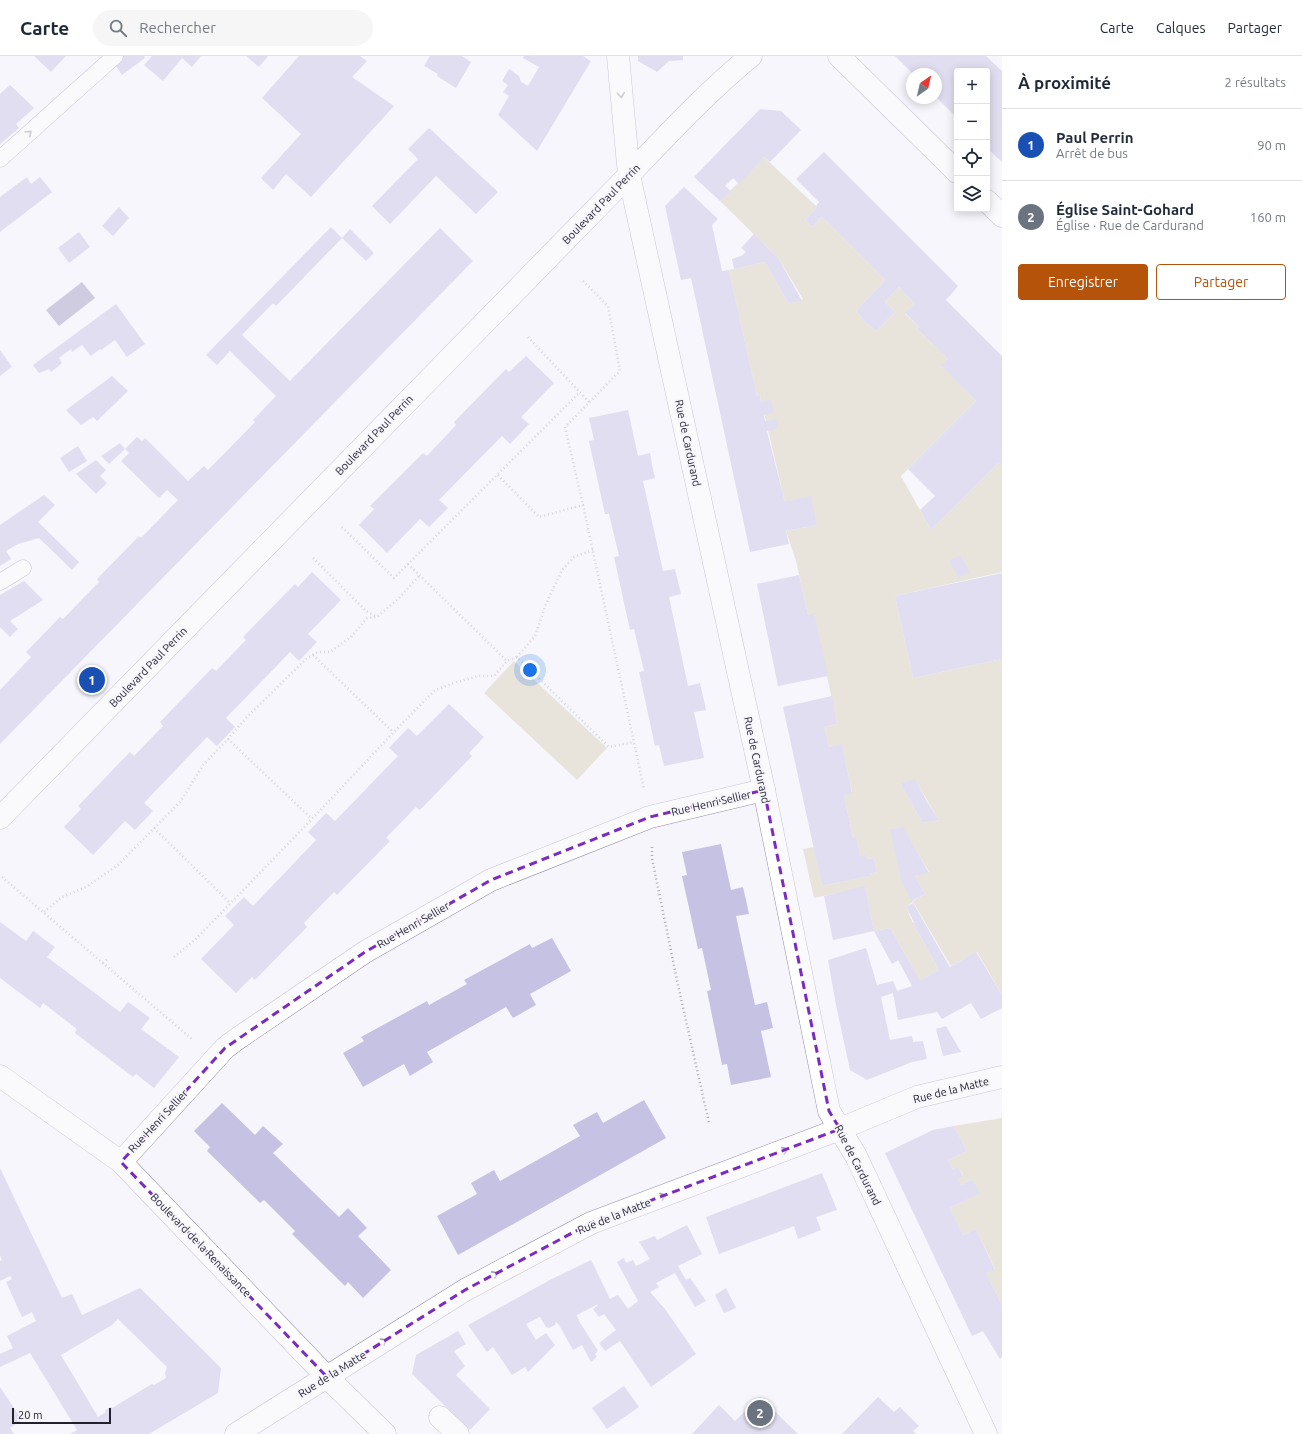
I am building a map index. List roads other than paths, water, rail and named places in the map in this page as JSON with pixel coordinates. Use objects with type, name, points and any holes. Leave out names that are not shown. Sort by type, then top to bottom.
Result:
[{"type":"street","name":"Rue de Cardurand","points":[[618,56],[629,175],[764,790],[829,1111],[856,1156],[986,1434]]},
{"type":"street","name":"Boulevard Paul Perrin","points":[[0,818],[629,175],[686,114],[751,56]]},
{"type":"street","points":[[838,56],[954,169]]},
{"type":"street","points":[[990,205],[1002,216]]},
{"type":"street","name":"Rue Henri Sellier","points":[[121,1162],[215,1059],[237,1038],[365,952],[491,880],[650,817],[764,790]]},
{"type":"street","name":"Boulevard de la Renaissance","points":[[0,1076],[121,1162],[327,1377],[385,1434]]},
{"type":"street","name":"Rue de la Matte","points":[[236,1434],[465,1290],[591,1223],[840,1130],[917,1097],[1002,1078]]},
{"type":"lane","points":[[0,159],[115,56]]},
{"type":"lane","points":[[0,582],[23,568]]},
{"type":"place","name":"Paul Perrin","points":[[92,680]]},
{"type":"place","name":"Église Saint-Gohard","points":[[760,1413]]}]
